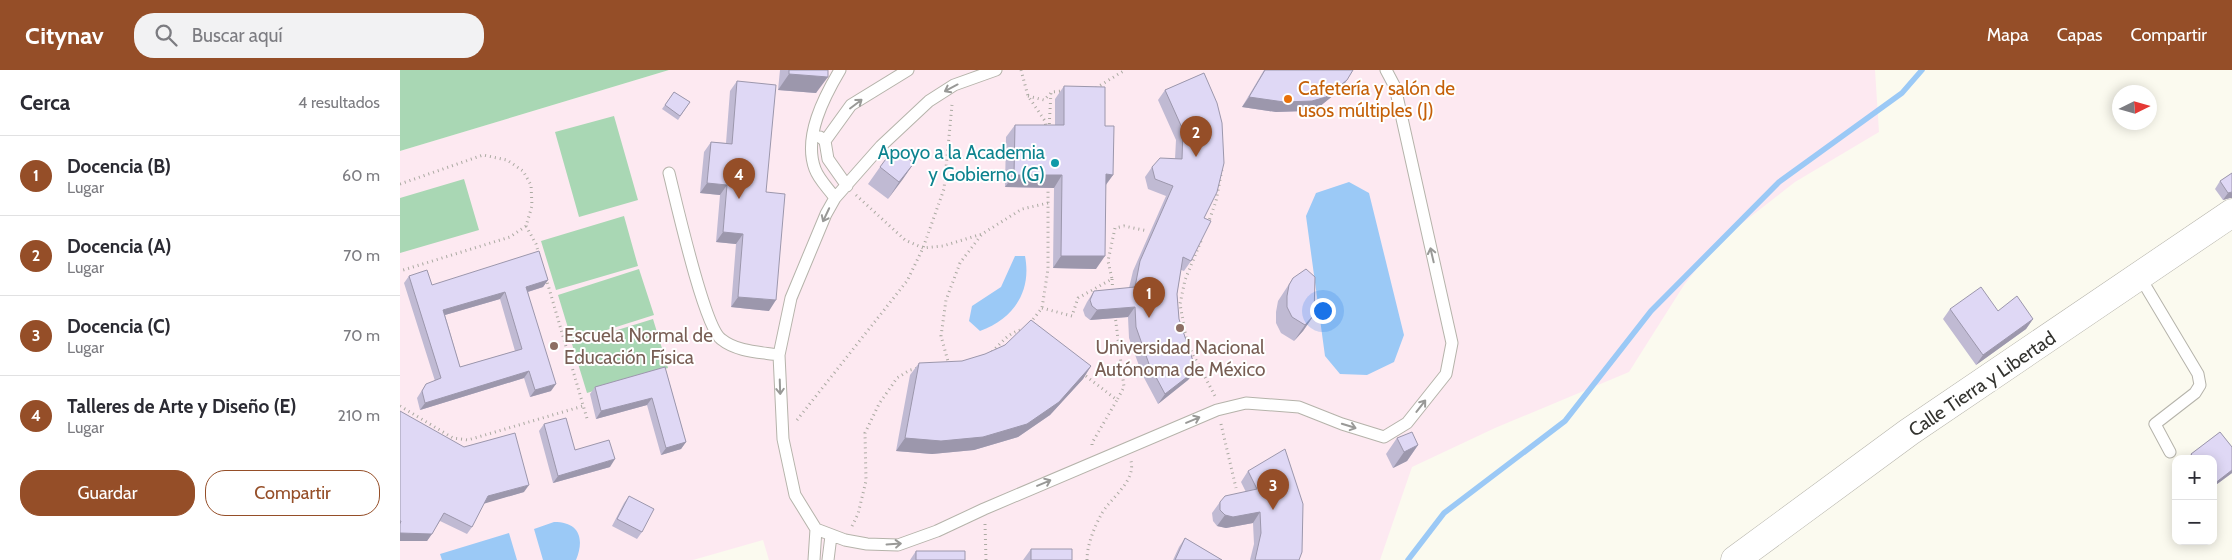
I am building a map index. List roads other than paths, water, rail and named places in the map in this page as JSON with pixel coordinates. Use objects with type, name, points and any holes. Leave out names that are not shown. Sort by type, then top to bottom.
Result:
[{"type":"street","name":"Calle Tierra y Libertad","points":[[1735,560],[1909,432],[2232,213]]},
{"type":"lane","points":[[835,198],[816,171],[812,157],[813,131],[832,82],[840,70]]},
{"type":"lane","points":[[847,186],[828,159],[826,141],[851,105],[908,70]]},
{"type":"lane","points":[[996,70],[954,85],[930,101],[881,146],[835,198],[826,214],[791,298],[780,355],[783,439],[795,496],[816,529],[831,536],[867,544],[898,545],[937,531],[984,508],[1217,410],[1246,403],[1299,407],[1342,424],[1384,437],[1407,423],[1446,374],[1452,343],[1395,87],[1386,70]]},
{"type":"lane","points":[[813,131],[826,141]]},
{"type":"lane","points":[[669,173],[706,311],[719,338],[732,347],[780,355]]},
{"type":"lane","points":[[2140,277],[2198,374],[2200,385],[2195,393],[2155,424],[2170,452]]},
{"type":"lane","points":[[814,560],[816,529]]},
{"type":"lane","points":[[828,560],[831,536]]},
{"type":"water","points":[[1349,182],[1369,193],[1404,335],[1394,362],[1367,375],[1340,374],[1325,356],[1306,216],[1316,193]]},
{"type":"water","points":[[1015,256],[1025,256],[1026,281],[1023,292],[1011,311],[992,326],[980,331],[969,321],[972,306],[1001,287]]},
{"type":"water","points":[[554,522],[569,525],[578,533],[580,545],[576,560],[543,560],[534,529]]},
{"type":"water","points":[[509,533],[517,560],[442,560],[440,554]]},
{"type":"waterway","points":[[1408,560],[1444,513],[1565,421],[1651,311],[1779,182],[1902,93],[1922,70]]},
{"type":"place","name":"Cafetería y salón de usos múltiples (J)","points":[[1288,99]]},
{"type":"place","name":"Docencia (A)","points":[[1196,157]]},
{"type":"place","name":"Apoyo a la Academia y Gobierno (G)","points":[[1055,163]]},
{"type":"place","name":"Talleres de Arte y Diseño (E)","points":[[739,199]]},
{"type":"place","name":"Docencia (B)","points":[[1149,318]]},
{"type":"place","name":"Universidad Nacional Autónoma de México","points":[[1180,328]]},
{"type":"place","name":"Escuela Normal de Educación Física","points":[[554,346]]},
{"type":"place","name":"Docencia (C)","points":[[1273,510]]}]
